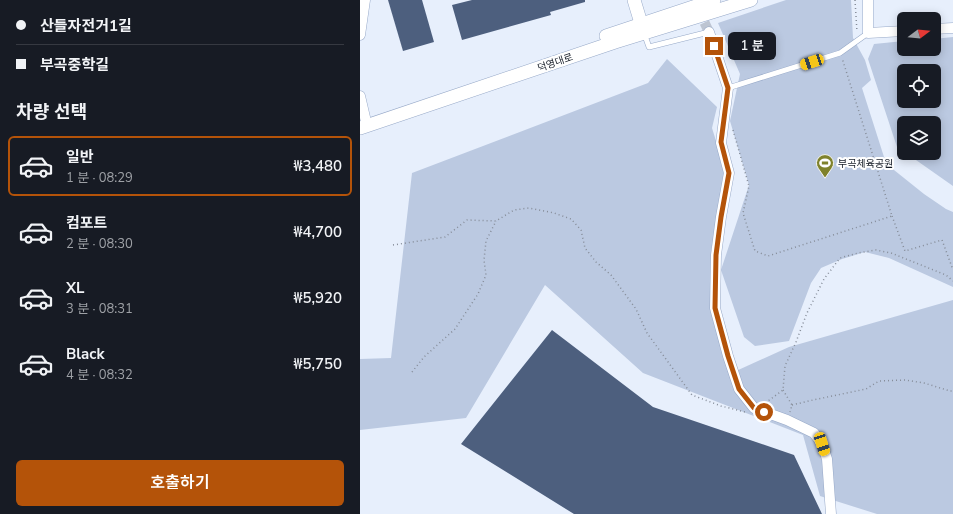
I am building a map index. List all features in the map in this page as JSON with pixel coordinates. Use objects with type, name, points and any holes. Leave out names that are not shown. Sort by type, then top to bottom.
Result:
[{"type":"street","points":[[360,35],[365,0]]},
{"type":"street","points":[[634,0],[643,29]]},
{"type":"street","name":"덕영대로","points":[[643,29],[714,0]]},
{"type":"street","name":"덕영대로","points":[[363,123],[643,29],[751,0]]},
{"type":"street","points":[[868,0],[864,36],[897,32]]},
{"type":"street","points":[[941,29],[953,28]]},
{"type":"street","points":[[709,32],[728,88],[721,142],[729,173],[716,255],[715,308],[739,389],[754,408],[787,420],[814,433],[822,444],[827,459],[831,514]]},
{"type":"street","points":[[360,96],[363,123]]},
{"type":"lane","points":[[643,29],[649,47],[709,32]]},
{"type":"lane","points":[[728,88],[840,53],[864,36]]},
{"type":"path","points":[[855,0],[856,30],[864,36]]},
{"type":"path","points":[[840,53],[892,216],[906,251],[942,240],[953,270]]},
{"type":"path","points":[[731,126],[749,186],[743,213],[755,251],[768,256],[892,216]]},
{"type":"path","points":[[412,372],[424,357],[455,329],[478,294],[486,275],[484,260],[486,241],[496,221],[514,210],[529,208],[554,213],[571,219],[581,230],[585,248],[596,262],[611,275],[636,309],[647,333],[692,395],[721,406],[746,412]]},
{"type":"path","points":[[393,245],[445,237],[468,220],[496,221]]},
{"type":"path","points":[[787,420],[792,406],[783,390],[785,366],[807,313],[824,279],[840,258],[876,250],[891,253],[946,275],[953,280]]},
{"type":"path","points":[[792,406],[866,389],[879,381],[911,381],[953,391]]},
{"type":"path","points":[[764,412],[768,401],[783,390]]},
{"type":"shaded area","name":"부곡체육공원","points":[[786,0],[851,0],[853,38],[865,60],[871,80],[862,88],[884,157],[894,170],[924,194],[953,212],[953,287],[889,258],[865,252],[842,259],[821,268],[811,283],[789,341],[755,346],[744,337],[721,270],[749,185],[730,121],[740,74],[718,23]]},
{"type":"shaded area","points":[[953,37],[953,186],[916,160],[941,160],[941,116],[897,116],[897,147],[868,59],[874,44],[897,42],[897,56],[941,56],[941,38]]},
{"type":"shaded area","points":[[667,59],[717,107],[712,128],[726,173],[711,251],[711,313],[736,371],[789,347],[953,300],[953,514],[877,514],[820,496],[803,435],[643,373],[545,285],[466,418],[360,430],[360,359],[391,358],[412,173],[648,83]]},
{"type":"building","points":[[388,0],[422,0],[434,42],[403,51]]},
{"type":"building","points":[[472,0],[585,0],[585,2],[550,12],[551,15],[462,40],[452,5]]},
{"type":"building","points":[[552,330],[653,407],[794,455],[822,514],[574,514],[461,444]]},
{"type":"tunnel","points":[[698,9],[709,32]]},
{"type":"place","name":"부곡체육공원","points":[[825,178]]},
{"type":"route","points":[[714,46],[728,88],[721,142],[729,173],[716,255],[715,308],[739,389],[754,408],[764,412]]}]
